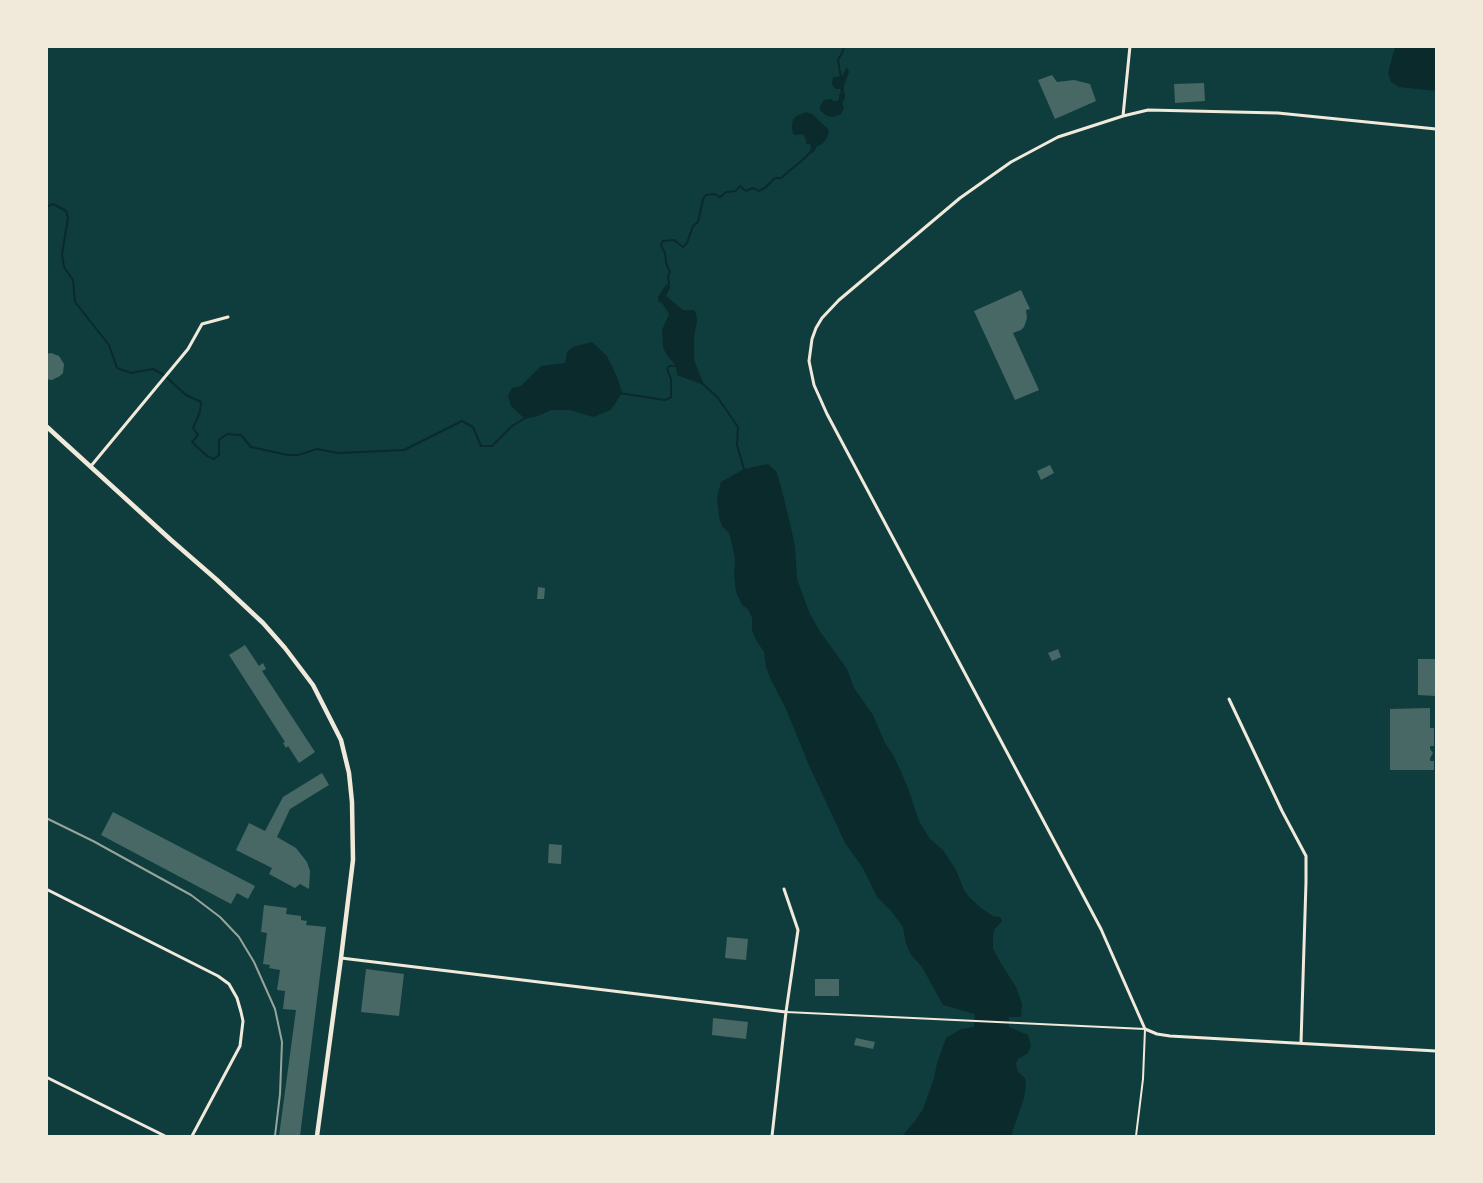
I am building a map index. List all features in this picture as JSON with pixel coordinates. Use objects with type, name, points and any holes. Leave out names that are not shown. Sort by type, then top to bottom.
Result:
[{"type":"main road","points":[[46,426],[263,623],[313,685],[343,746],[352,802],[353,860],[317,1137]]},
{"type":"street","points":[[1123,116],[1130,46]]},
{"type":"street","points":[[1136,1137],[1143,1079],[1145,1029],[1101,929],[827,414],[814,385],[809,361],[812,339],[822,318],[839,300],[960,198],[1011,162],[1058,137],[1148,110],[1278,112],[1437,129]]},
{"type":"street","points":[[91,466],[188,349],[202,324],[228,317]]},
{"type":"street","points":[[1229,699],[1306,856],[1301,1043]]},
{"type":"street","points":[[46,889],[218,976],[229,984],[242,1011],[240,1046],[192,1137]]},
{"type":"street","points":[[772,1137],[798,930],[784,889]]},
{"type":"street","points":[[341,958],[786,1012],[1145,1029],[1170,1036],[1437,1051]]},
{"type":"street","points":[[46,1077],[165,1137]]},
{"type":"water","points":[[1395,47],[1436,47],[1436,91],[1399,87],[1391,82],[1388,73]]},
{"type":"water","points":[[847,67],[849,72],[844,85],[843,110],[841,114],[833,117],[827,116],[820,110],[820,106],[824,100],[837,101],[839,99],[841,92],[832,84],[833,77],[842,76]]},
{"type":"water","points":[[806,112],[812,114],[829,132],[822,144],[809,155],[810,144],[806,144],[803,134],[793,134],[792,128],[793,119]]},
{"type":"water","points":[[669,282],[670,288],[666,296],[683,310],[694,310],[696,313],[694,360],[704,385],[677,375],[676,366],[663,347],[662,330],[669,314],[659,302],[658,297]]},
{"type":"water","points":[[592,342],[607,356],[622,393],[611,410],[593,417],[570,410],[551,410],[525,419],[511,406],[508,396],[512,388],[521,386],[541,366],[565,363],[567,352],[573,347]]},
{"type":"water","points":[[768,464],[776,471],[780,483],[795,547],[797,579],[810,614],[847,669],[854,688],[873,715],[908,788],[919,821],[930,839],[943,850],[969,897],[993,916],[1000,917],[1002,921],[994,930],[993,948],[1016,987],[1022,1004],[1021,1017],[1009,1017],[1009,1027],[1028,1035],[1031,1046],[1027,1054],[1018,1059],[1016,1064],[1018,1072],[1025,1078],[1026,1085],[1011,1136],[902,1136],[923,1109],[946,1038],[961,1029],[974,1027],[975,1014],[943,1005],[922,967],[911,955],[903,927],[877,897],[863,868],[845,843],[771,680],[764,652],[752,630],[752,618],[736,592],[735,559],[729,533],[722,526],[719,517],[717,497],[721,482],[744,469]]},
{"type":"building","points":[[1052,75],[1057,82],[1074,80],[1090,84],[1096,101],[1055,119],[1038,80]]},
{"type":"building","points":[[1204,83],[1205,101],[1175,103],[1174,84]]},
{"type":"building","points":[[1021,290],[1030,309],[1026,310],[1027,318],[1024,327],[1013,333],[1039,390],[1015,400],[974,311]]},
{"type":"building","points":[[46,354],[59,356],[64,364],[63,373],[52,380],[46,379]]},
{"type":"building","points":[[1050,465],[1054,473],[1041,480],[1037,471]]},
{"type":"building","points":[[538,587],[545,588],[544,599],[537,599]]},
{"type":"building","points":[[245,645],[259,666],[263,663],[266,669],[262,671],[315,752],[299,763],[288,746],[286,748],[283,743],[285,742],[229,655]]},
{"type":"building","points":[[1058,649],[1061,657],[1052,661],[1048,653]]},
{"type":"building","points":[[1418,659],[1436,659],[1436,696],[1418,695]]},
{"type":"building","points":[[1430,708],[1430,728],[1434,728],[1434,746],[1430,746],[1433,753],[1430,761],[1434,761],[1434,770],[1390,770],[1390,709]]},
{"type":"building","points":[[322,773],[329,785],[290,809],[277,837],[296,848],[307,862],[310,871],[309,889],[300,884],[295,888],[269,874],[272,868],[236,850],[249,823],[265,831],[283,797]]},
{"type":"building","points":[[113,812],[255,886],[248,899],[237,893],[231,904],[101,835]]},
{"type":"building","points":[[549,844],[562,845],[561,864],[548,863]]},
{"type":"building","points":[[264,905],[287,908],[286,914],[301,916],[301,920],[307,921],[306,925],[326,927],[300,1136],[279,1136],[296,1010],[283,1009],[285,991],[277,990],[280,970],[263,964],[267,933],[261,932]]},
{"type":"building","points":[[727,937],[748,939],[746,960],[725,958]]},
{"type":"building","points":[[366,969],[404,974],[399,1016],[361,1012]]},
{"type":"building","points":[[815,979],[839,979],[839,996],[815,996]]},
{"type":"building","points":[[713,1018],[748,1022],[746,1039],[712,1035]]},
{"type":"building","points":[[856,1038],[875,1042],[873,1049],[854,1045]]},
{"type":"waterway","points":[[841,78],[838,60],[844,46]]},
{"type":"waterway","points":[[669,284],[670,272],[661,245],[663,241],[674,240],[683,247],[687,243],[693,226],[698,222],[706,195],[715,194],[719,197],[726,192],[736,191],[740,186],[746,191],[753,188],[759,191],[775,178],[781,178],[810,152]]},
{"type":"waterway","points":[[46,207],[53,204],[66,211],[68,218],[62,254],[64,267],[73,280],[75,302],[109,345],[117,368],[131,373],[153,369],[164,375],[186,395],[201,402],[200,412],[193,428],[198,435],[192,442],[207,456],[214,459],[219,455],[219,440],[227,434],[241,435],[251,447],[288,455],[298,455],[317,449],[338,453],[404,450],[462,421],[473,427],[481,446],[492,446],[512,426],[527,417]]},
{"type":"waterway","points":[[619,393],[665,400],[671,397],[671,379],[667,369],[669,366],[676,366]]},
{"type":"waterway","points":[[703,384],[718,398],[738,427],[737,445],[744,469]]},
{"type":"railway","points":[[46,818],[191,895],[220,917],[239,937],[254,962],[275,1009],[282,1042],[280,1094],[275,1136]]}]
